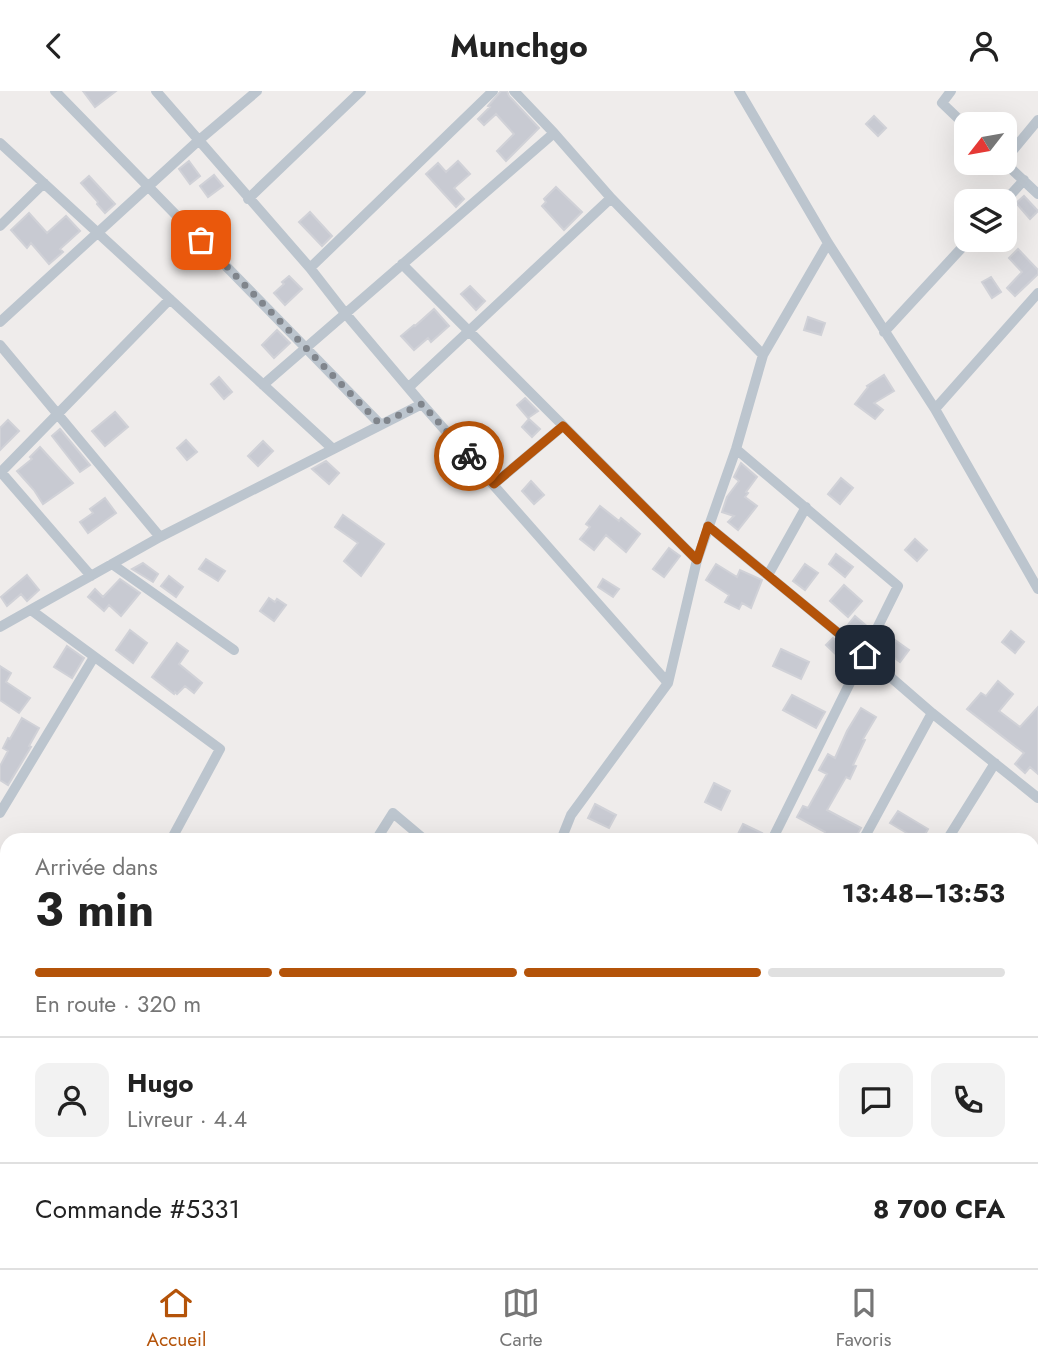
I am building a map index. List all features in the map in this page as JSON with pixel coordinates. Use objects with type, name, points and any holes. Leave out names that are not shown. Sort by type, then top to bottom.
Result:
[{"type":"street","points":[[55,91],[380,424]]},
{"type":"street","points":[[156,91],[310,268],[422,404],[668,683]]},
{"type":"street","points":[[0,322],[198,141],[257,91]]},
{"type":"street","points":[[247,198],[361,91]]},
{"type":"street","points":[[310,268],[493,91]]},
{"type":"street","points":[[514,91],[611,198],[763,355]]},
{"type":"street","points":[[738,91],[828,243],[935,409],[1038,589]]},
{"type":"street","points":[[951,91],[942,103],[954,114]]},
{"type":"street","points":[[1017,145],[1038,120]]},
{"type":"street","points":[[263,385],[554,133]]},
{"type":"street","points":[[0,143],[333,449]]},
{"type":"street","points":[[1017,173],[1038,194]]},
{"type":"street","points":[[1016,189],[1024,180]]},
{"type":"street","points":[[0,226],[44,183]]},
{"type":"street","points":[[409,387],[611,198]]},
{"type":"street","points":[[564,833],[571,815],[668,683],[697,560],[736,449],[763,355],[828,243]]},
{"type":"street","points":[[884,332],[958,252]]},
{"type":"street","points":[[402,264],[697,560]]},
{"type":"street","points":[[935,409],[1038,293]]},
{"type":"street","points":[[91,576],[0,471],[170,299]]},
{"type":"street","points":[[0,345],[160,537]]},
{"type":"street","points":[[2,624],[160,537],[422,404]]},
{"type":"street","points":[[494,484],[563,426]]},
{"type":"street","points":[[736,449],[898,586],[776,833]]},
{"type":"street","points":[[768,575],[806,507]]},
{"type":"street","points":[[708,526],[1038,798]]},
{"type":"street","points":[[112,564],[234,650]]},
{"type":"street","points":[[31,610],[220,749],[175,833]]},
{"type":"street","points":[[0,813],[94,657]]},
{"type":"street","points":[[867,833],[932,713]]},
{"type":"street","points":[[951,833],[995,763]]},
{"type":"street","points":[[380,833],[393,813],[417,833]]},
{"type":"building","points":[[83,91],[116,91],[95,107]]},
{"type":"building","points":[[501,91],[507,91],[539,128],[506,161],[497,151],[514,134],[496,114],[484,125],[478,119]]},
{"type":"building","points":[[874,116],[886,128],[878,136],[866,124]]},
{"type":"building","points":[[189,161],[200,176],[190,184],[179,169]]},
{"type":"building","points":[[458,161],[470,174],[454,188],[464,199],[456,207],[426,174],[438,163],[446,172]]},
{"type":"building","points":[[214,175],[223,186],[208,197],[200,186]]},
{"type":"building","points":[[89,176],[115,204],[105,213],[81,183]]},
{"type":"building","points":[[556,187],[582,212],[564,230],[542,206],[546,202],[544,199]]},
{"type":"building","points":[[1024,196],[1038,211],[1030,219],[1017,202]]},
{"type":"building","points":[[310,212],[332,236],[322,246],[299,222]]},
{"type":"building","points":[[29,213],[47,233],[66,216],[80,231],[60,249],[63,252],[49,264],[31,243],[27,248],[11,230]]},
{"type":"building","points":[[1017,250],[1038,270],[1038,274],[1015,296],[1007,288],[1022,272],[1009,258]]},
{"type":"building","points":[[289,276],[302,289],[285,305],[274,293]]},
{"type":"building","points":[[991,277],[1001,292],[992,298],[982,282]]},
{"type":"building","points":[[470,286],[485,301],[476,310],[461,294]]},
{"type":"building","points":[[434,309],[449,326],[431,342],[428,338],[414,350],[401,336]]},
{"type":"building","points":[[808,317],[825,323],[821,335],[804,330]]},
{"type":"building","points":[[277,330],[290,343],[274,358],[262,345]]},
{"type":"building","points":[[884,375],[894,391],[874,403],[883,410],[875,419],[855,404],[867,386]]},
{"type":"building","points":[[219,377],[232,392],[224,399],[211,384]]},
{"type":"building","points":[[525,398],[538,411],[528,418],[517,405]]},
{"type":"building","points":[[115,412],[128,427],[105,446],[92,431]]},
{"type":"building","points":[[529,419],[540,429],[532,437],[522,427]]},
{"type":"building","points":[[8,420],[19,431],[0,450],[0,428]]},
{"type":"building","points":[[60,429],[90,465],[80,472],[52,436]]},
{"type":"building","points":[[186,440],[197,452],[187,460],[177,448]]},
{"type":"building","points":[[263,441],[273,451],[258,466],[248,456]]},
{"type":"building","points":[[40,447],[73,483],[43,504],[17,471],[32,459],[30,457]]},
{"type":"building","points":[[326,461],[339,473],[329,484],[312,469]]},
{"type":"building","points":[[741,463],[757,477],[745,497],[757,506],[738,530],[728,522],[734,516],[722,512],[727,497],[739,481],[734,477]]},
{"type":"building","points":[[841,478],[853,488],[840,504],[828,494]]},
{"type":"building","points":[[531,481],[544,495],[534,504],[522,491]]},
{"type":"building","points":[[105,498],[116,513],[88,533],[80,522],[93,513],[90,509]]},
{"type":"building","points":[[600,506],[619,521],[621,518],[640,534],[626,552],[606,535],[594,550],[580,539],[590,527],[586,524]]},
{"type":"building","points":[[343,515],[384,544],[361,576],[344,561],[358,543],[335,527]]},
{"type":"building","points":[[915,539],[927,550],[917,561],[905,550]]},
{"type":"building","points":[[669,548],[680,556],[664,577],[653,569]]},
{"type":"building","points":[[836,554],[853,567],[845,577],[829,564]]},
{"type":"building","points":[[206,559],[225,571],[218,581],[199,569]]},
{"type":"building","points":[[143,563],[158,574],[153,582],[132,569]]},
{"type":"building","points":[[716,564],[737,577],[740,570],[762,580],[751,608],[742,603],[739,609],[725,602],[729,595],[706,580]]},
{"type":"building","points":[[805,564],[818,573],[805,590],[793,581]]},
{"type":"building","points":[[27,575],[39,590],[27,601],[21,594],[7,606],[1,597]]},
{"type":"building","points":[[169,576],[183,587],[176,597],[161,586]]},
{"type":"building","points":[[120,579],[140,593],[121,616],[109,605],[104,611],[88,597],[95,589],[103,597]]},
{"type":"building","points":[[603,579],[619,589],[613,597],[598,587]]},
{"type":"building","points":[[844,585],[862,601],[848,617],[830,601]]},
{"type":"building","points":[[269,598],[275,602],[277,599],[286,605],[274,621],[260,611]]},
{"type":"building","points":[[855,616],[869,628],[863,639],[847,626]]},
{"type":"building","points":[[130,630],[147,643],[133,663],[116,650]]},
{"type":"building","points":[[1011,631],[1024,642],[1015,653],[1002,642]]},
{"type":"building","points":[[833,638],[850,654],[843,661],[826,645]]},
{"type":"building","points":[[895,640],[909,650],[900,662],[887,652]]},
{"type":"building","points":[[177,643],[188,651],[179,664],[202,683],[194,693],[185,686],[174,694],[152,677]]},
{"type":"building","points":[[67,646],[84,658],[72,678],[54,667]]},
{"type":"building","points":[[781,649],[809,662],[801,679],[773,666]]},
{"type":"building","points":[[0,666],[11,673],[6,682],[30,698],[19,713],[0,700]]},
{"type":"building","points":[[998,681],[1013,694],[999,711],[1020,727],[1038,707],[1038,774],[1030,767],[1025,773],[1015,764],[1024,753],[967,709],[981,693],[986,696]]},
{"type":"building","points":[[792,695],[825,712],[816,728],[783,710]]},
{"type":"building","points":[[861,708],[876,717],[863,739],[865,740],[853,765],[856,766],[850,779],[846,777],[827,810],[861,828],[858,833],[824,833],[797,817],[803,806],[808,808],[827,774],[819,770],[828,754],[835,758]]},
{"type":"building","points":[[22,718],[39,728],[8,785],[0,780],[0,766],[8,751],[3,748]]},
{"type":"building","points":[[714,783],[730,791],[721,810],[705,802]]},
{"type":"building","points":[[595,804],[616,815],[609,828],[588,818]]},
{"type":"building","points":[[898,811],[928,829],[926,833],[907,833],[890,823]]},
{"type":"building","points":[[743,824],[762,833],[738,833]]},
{"type":"way so far","points":[[201,240],[380,424],[422,404],[469,456]]},
{"type":"route","points":[[469,456],[494,484],[563,426],[697,560],[708,526],[865,655]]}]
